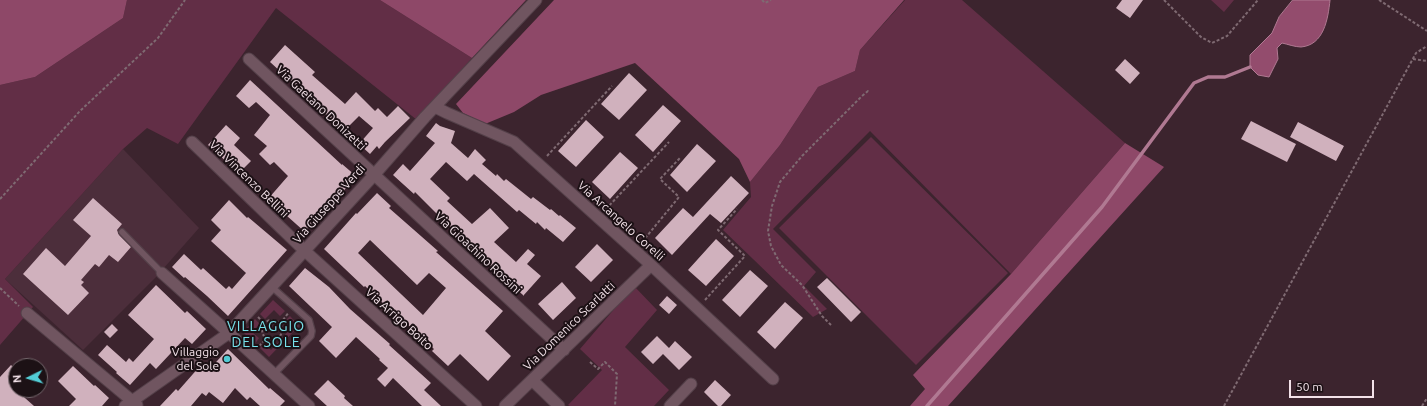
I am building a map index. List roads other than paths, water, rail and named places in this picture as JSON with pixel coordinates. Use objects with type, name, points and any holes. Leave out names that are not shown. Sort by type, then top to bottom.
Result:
[{"type":"street","name":"Via Giuseppe Verdi","points":[[131,404],[230,333],[435,107],[536,0]]},
{"type":"street","name":"Via Gaetano Donizetti","points":[[249,59],[374,175]]},
{"type":"street","name":"Via Arcangelo Corelli","points":[[435,107],[514,142],[635,250],[772,379]]},
{"type":"street","name":"Via Vincenzo Bellini","points":[[192,142],[305,251]]},
{"type":"street","name":"Via Gioachino Rossini","points":[[374,175],[564,350]]},
{"type":"street","name":"Via Arrigo Boito","points":[[305,251],[476,406]]},
{"type":"street","name":"Via Domenico Scarlatti","points":[[505,406],[651,265]]},
{"type":"street","points":[[162,273],[309,406]]},
{"type":"street","points":[[27,314],[131,404]]},
{"type":"street","points":[[532,380],[559,406]]},
{"type":"street","points":[[670,406],[691,384]]},
{"type":"lane","points":[[122,232],[162,273]]},
{"type":"lane","points":[[272,287],[309,320],[312,331],[311,336],[274,374]]},
{"type":"waterway","points":[[927,406],[1102,207],[1194,83],[1208,77],[1225,77],[1250,67]]},
{"type":"place","name":"Villaggio del Sole","points":[[227,359]]},
{"type":"district","name":"VILLAGGIO DEL SOLE","points":[[266,334]]}]
